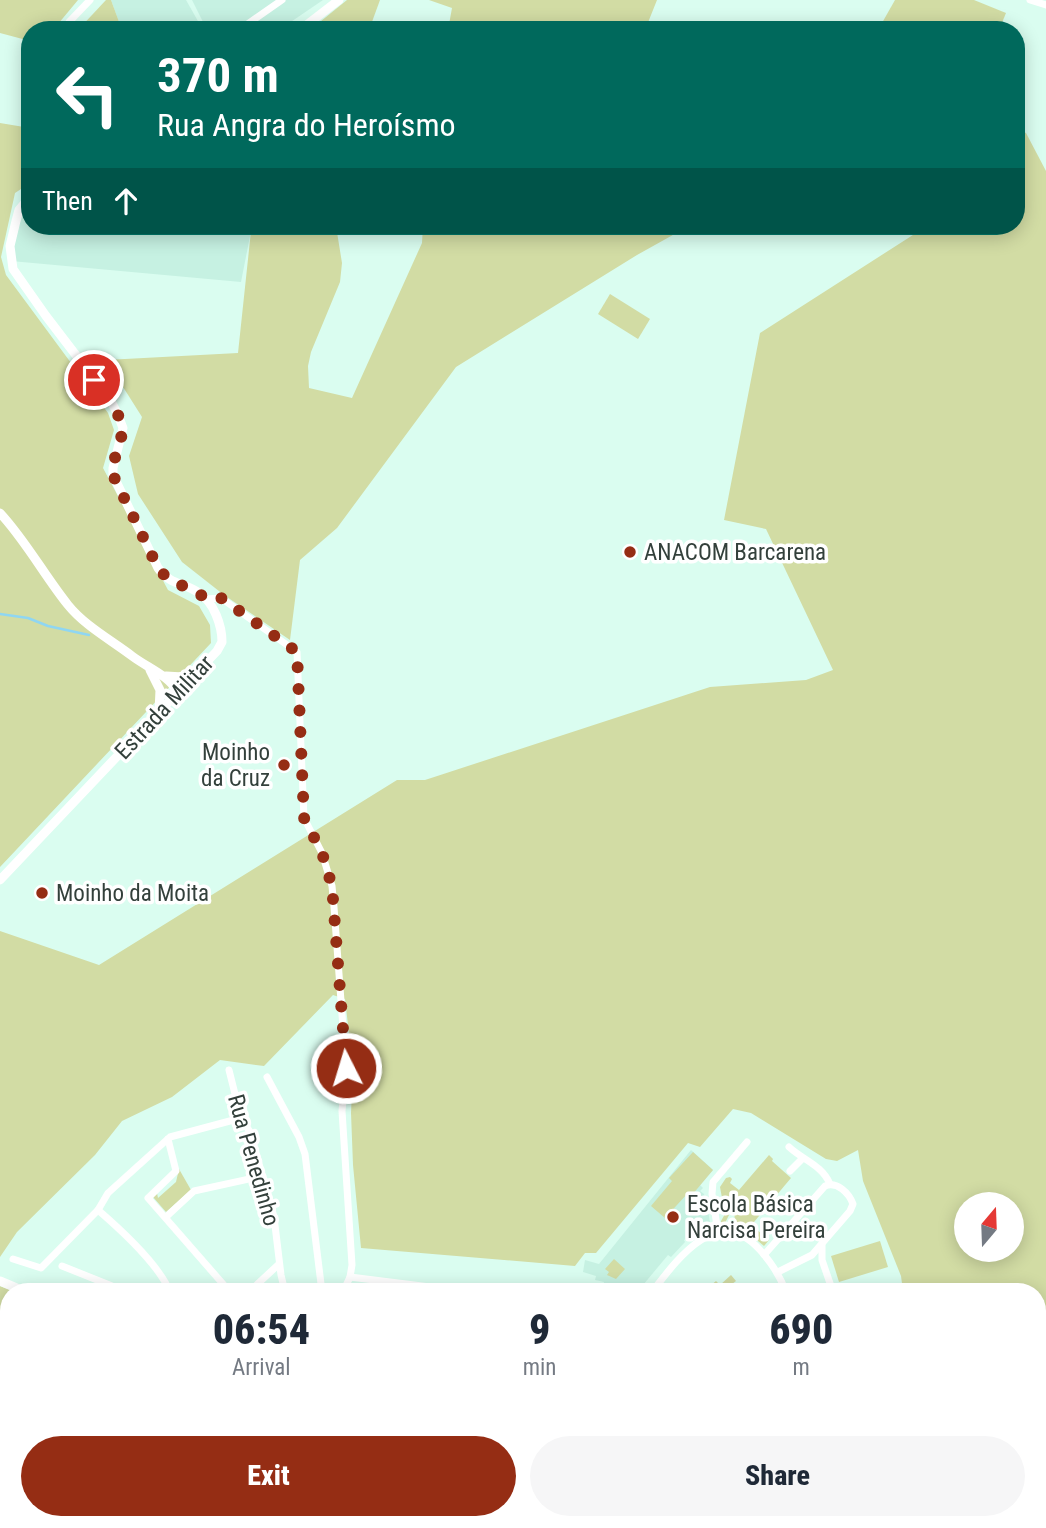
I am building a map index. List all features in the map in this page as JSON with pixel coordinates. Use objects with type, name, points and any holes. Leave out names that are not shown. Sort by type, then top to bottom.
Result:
[{"type":"street","points":[[70,21],[90,0]]},
{"type":"street","points":[[252,21],[282,0]]},
{"type":"street","points":[[312,21],[339,0]]},
{"type":"street","points":[[1030,0],[1046,5]]},
{"type":"street","points":[[21,208],[10,246],[13,269],[111,401],[118,415],[122,428],[113,475],[158,568],[164,577],[199,592],[206,599],[221,598],[297,652],[304,818],[322,853],[332,886],[334,907],[346,1068],[342,1111],[352,1253],[347,1283]]},
{"type":"street","points":[[0,513],[23,540],[69,607],[88,624],[174,684],[178,692]]},
{"type":"street","name":"Estrada Militar","points":[[0,880],[217,651],[222,642],[216,616],[206,599]]},
{"type":"street","points":[[159,676],[183,677],[198,671]]},
{"type":"street","points":[[159,676],[159,713]]},
{"type":"street","name":"Rua Penedinho","points":[[229,1070],[241,1118],[250,1132],[274,1217],[283,1283]]},
{"type":"street","points":[[267,1077],[299,1137],[305,1154],[321,1283]]},
{"type":"street","points":[[13,1259],[41,1268],[98,1210],[108,1193],[168,1139],[241,1118]]},
{"type":"street","points":[[168,1139],[176,1171],[148,1198],[222,1283]]},
{"type":"street","points":[[718,1232],[712,1194],[713,1182],[747,1142]]},
{"type":"street","points":[[789,1147],[826,1174],[830,1184]]},
{"type":"street","points":[[790,1171],[802,1159]]},
{"type":"street","points":[[166,1217],[194,1191],[262,1176]]},
{"type":"street","points":[[764,1255],[830,1184],[837,1185],[850,1196],[850,1211],[822,1244],[805,1260],[778,1272]]},
{"type":"street","points":[[98,1210],[115,1224],[159,1272],[165,1283]]},
{"type":"street","points":[[660,1283],[686,1252],[706,1237],[731,1231],[743,1234],[764,1255],[778,1272],[782,1283]]},
{"type":"street","points":[[822,1244],[822,1260],[830,1283]]},
{"type":"street","points":[[259,1283],[279,1264]]},
{"type":"street","points":[[62,1266],[104,1283]]},
{"type":"street","points":[[350,1277],[381,1283]]},
{"type":"shaded area","points":[[111,0],[186,0],[198,21],[119,21]]},
{"type":"shaded area","points":[[192,0],[323,0],[292,21],[202,21]]},
{"type":"shaded area","points":[[21,214],[21,235],[250,235],[241,282],[11,261]]},
{"type":"shaded area","name":"Escola Básica Narcisa Pereira","points":[[691,1150],[713,1170],[700,1185],[703,1188],[700,1191],[704,1194],[710,1223],[684,1240],[645,1283],[604,1283],[595,1280],[596,1276],[583,1272],[585,1260],[599,1264]]},
{"type":"green space","points":[[0,0],[78,0],[60,21],[21,21],[21,39],[0,33]]},
{"type":"green space","points":[[106,0],[111,0],[119,21],[86,21]]},
{"type":"green space","points":[[347,0],[380,0],[372,21],[321,21]]},
{"type":"green space","points":[[429,0],[657,0],[649,21],[450,21],[452,8]]},
{"type":"green space","points":[[895,0],[974,0],[1006,13],[1003,21],[883,21]]},
{"type":"green space","points":[[0,123],[21,126],[21,189],[15,193],[1,257],[6,275],[108,413],[114,430],[103,468],[168,590],[199,606],[210,625],[211,643],[0,867]]},
{"type":"green space","points":[[1026,133],[1046,171],[1046,1283],[902,1283],[863,1181],[858,1150],[837,1161],[826,1159],[751,1113],[733,1109],[700,1147],[688,1143],[596,1253],[585,1253],[575,1266],[361,1248],[353,1165],[353,1068],[345,999],[333,995],[264,1066],[220,1060],[172,1097],[122,1121],[95,1155],[17,1232],[0,1257],[0,931],[99,965],[397,780],[425,780],[710,687],[806,680],[833,670],[766,529],[724,520],[760,333],[913,235],[1025,235]]},
{"type":"green space","points":[[251,235],[337,235],[342,263],[340,282],[311,352],[308,366],[309,388],[352,398],[422,243],[422,235],[673,235],[456,367],[337,528],[300,560],[290,640],[224,595],[182,562],[138,494],[129,456],[142,417],[106,360],[238,353]]},
{"type":"green space","points":[[610,294],[650,319],[638,339],[598,314]]},
{"type":"green space","points":[[693,1152],[713,1170],[692,1195],[688,1193],[665,1218],[651,1206],[672,1181],[669,1178]]},
{"type":"green space","points":[[769,1155],[791,1178],[754,1222],[756,1229],[769,1240],[764,1246],[746,1231],[735,1226],[734,1204],[730,1204],[729,1215],[724,1225],[721,1224],[725,1214],[720,1187],[726,1178],[730,1177],[730,1183],[739,1190]]},
{"type":"green space","points":[[179,1169],[191,1190],[166,1212],[153,1197],[157,1193],[158,1198],[176,1182]]},
{"type":"green space","points":[[880,1241],[888,1267],[839,1282],[831,1256]]},
{"type":"green space","points":[[614,1259],[625,1269],[616,1279],[607,1275],[609,1272],[605,1269]]},
{"type":"green space","points":[[731,1275],[736,1281],[733,1283],[722,1283]]},
{"type":"waterway","points":[[0,614],[28,618],[48,626],[89,635]]},
{"type":"place","name":"ANACOM Barcarena","points":[[630,552]]},
{"type":"place","name":"Moinho da Cruz","points":[[284,765]]},
{"type":"place","name":"Moinho da Moita","points":[[42,893]]},
{"type":"place","name":"Escola Básica Narcisa Pereira","points":[[673,1217]]},
{"type":"route","points":[[94,380],[111,401],[122,428],[113,475],[164,577],[199,592],[206,599],[221,598],[297,652],[304,818],[322,853],[332,886],[346,1068]]}]
